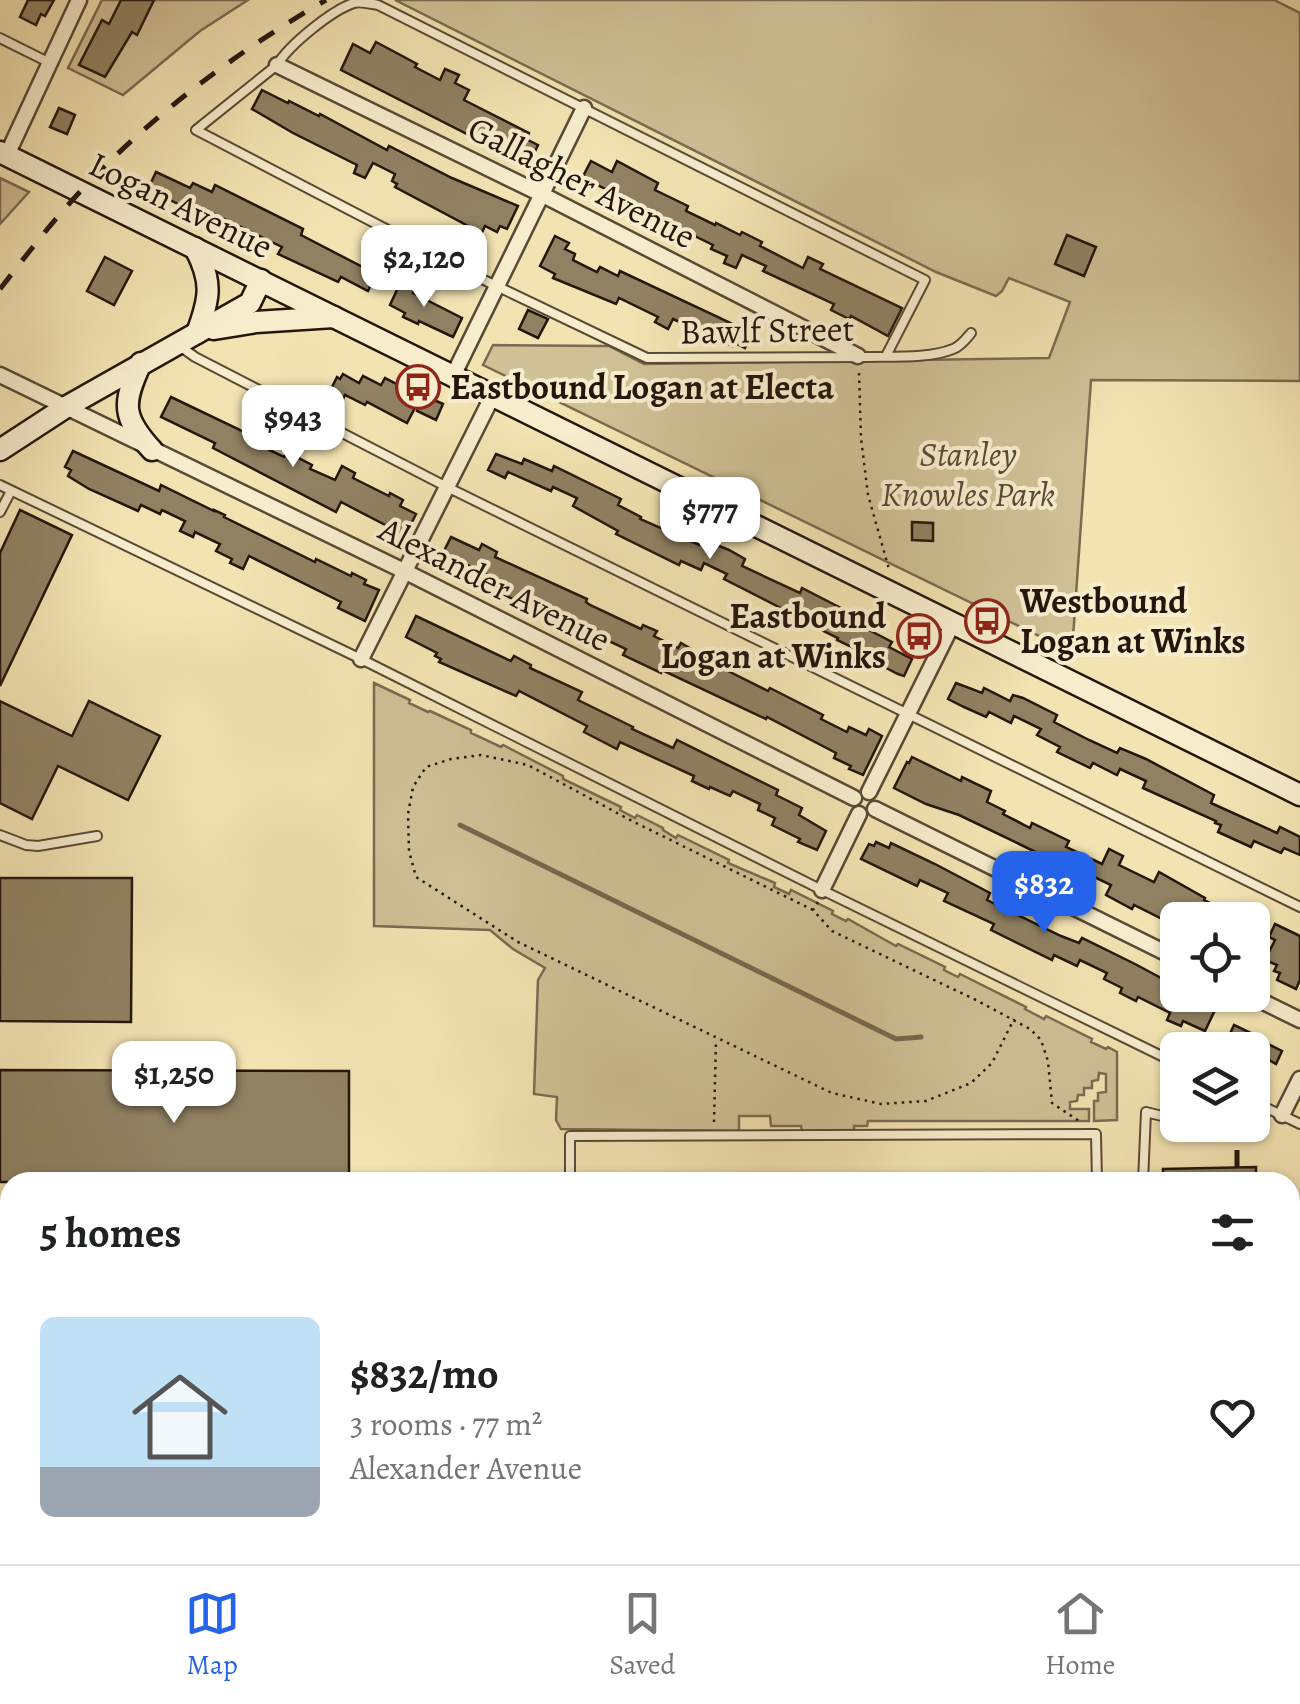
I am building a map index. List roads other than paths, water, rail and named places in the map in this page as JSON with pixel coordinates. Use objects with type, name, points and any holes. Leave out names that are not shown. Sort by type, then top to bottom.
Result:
[{"type":"main road","name":"Logan Avenue","points":[[3,153],[1300,795]]},
{"type":"main road","points":[[195,248],[206,272],[208,292],[198,332]]},
{"type":"main road","points":[[0,450],[66,407],[250,302],[261,280]]},
{"type":"main road","points":[[198,332],[256,322],[335,318]]},
{"type":"main road","points":[[141,364],[129,393],[128,412],[134,431],[152,450]]},
{"type":"street","points":[[3,153],[79,0]]},
{"type":"street","name":"Gallagher Avenue","points":[[277,64],[858,356]]},
{"type":"street","points":[[454,376],[584,108]]},
{"type":"street","name":"Alexander Avenue","points":[[0,375],[406,572],[854,798]]},
{"type":"street","points":[[362,659],[492,396]]},
{"type":"street","points":[[870,792],[953,623]]},
{"type":"street","points":[[870,792],[876,801],[875,809],[870,814],[859,814],[854,809],[854,798],[870,792]]},
{"type":"street","points":[[875,809],[1160,951]]},
{"type":"street","points":[[822,890],[859,814]]},
{"type":"street","points":[[1270,1005],[1300,1020]]},
{"type":"street","points":[[1282,1115],[1300,1080]]},
{"type":"lane","points":[[497,286],[196,130],[277,64],[316,25],[355,2],[378,5],[925,280],[886,356]]},
{"type":"lane","points":[[0,38],[50,63]]},
{"type":"lane","name":"Bawlf Street","points":[[497,286],[647,358],[886,356],[953,350],[964,343],[970,332]]},
{"type":"lane","points":[[177,344],[447,488],[1300,907]]},
{"type":"lane","points":[[0,485],[362,659],[1160,1055]]},
{"type":"lane","points":[[0,512],[11,491]]},
{"type":"lane","points":[[0,834],[26,846],[97,836]]},
{"type":"lane","points":[[1270,1109],[1300,1124]]},
{"type":"lane","points":[[1143,1172],[1146,1112],[1160,1116]]},
{"type":"lane","points":[[570,1172],[570,1136],[1096,1134],[1097,1172]]},
{"type":"waterway","points":[[460,825],[896,1039],[921,1037]]},
{"type":"railway","points":[[0,289],[68,205],[134,139],[226,64],[326,0]]},
{"type":"railway","points":[[1237,1142],[1237,1168]]},
{"type":"place","name":"Eastbound Logan at Electa","points":[[418,387]]},
{"type":"place","name":"Westbound Logan at Winks","points":[[987,621]]},
{"type":"place","name":"Eastbound Logan at Winks","points":[[919,636]]},
{"type":"park label","name":"Stanley Knowles Park","points":[[968,474]]}]
